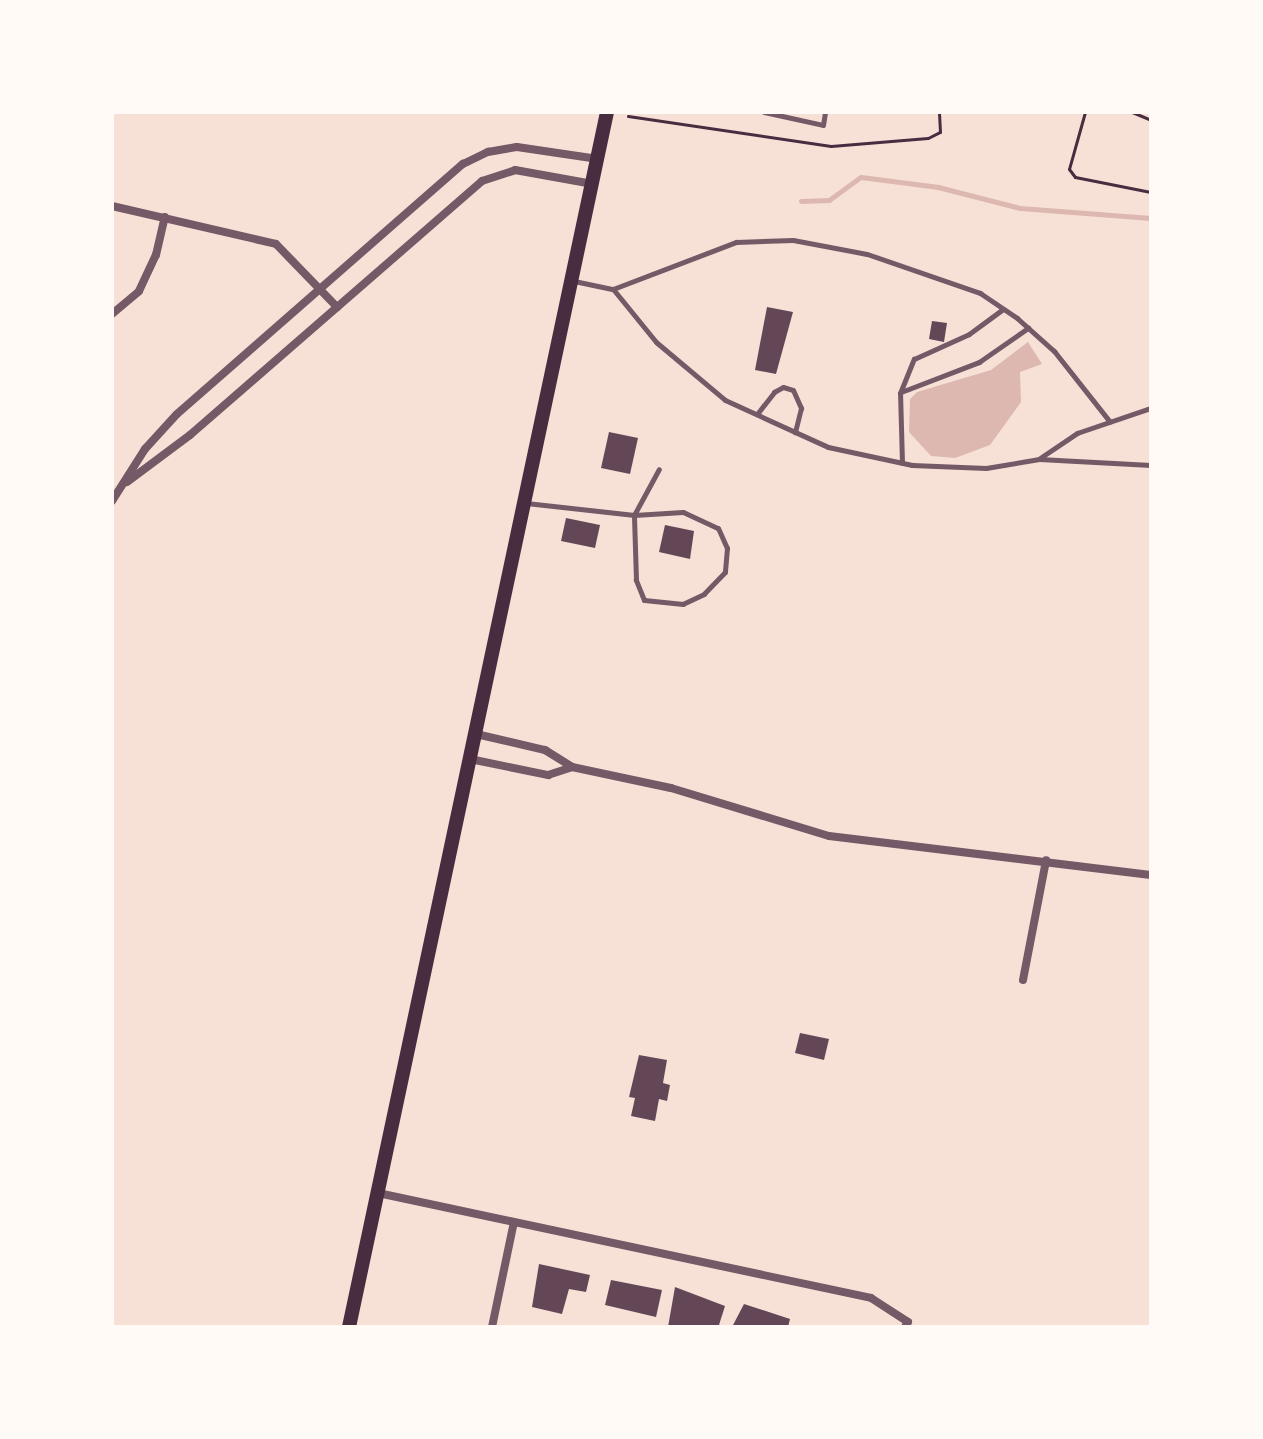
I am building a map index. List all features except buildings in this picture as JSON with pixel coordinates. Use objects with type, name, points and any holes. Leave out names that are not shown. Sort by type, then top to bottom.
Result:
[{"type":"main road","points":[[349,1327],[607,112]]},
{"type":"street","points":[[112,501],[145,449],[177,414],[475,157],[517,147],[598,159]]},
{"type":"street","points":[[123,484],[190,435],[492,175],[526,170],[593,184]]},
{"type":"street","points":[[112,206],[276,244],[337,307]]},
{"type":"street","points":[[112,314],[139,291],[156,255],[165,217]]},
{"type":"street","points":[[476,734],[545,750],[572,767],[671,788],[829,836],[1151,875]]},
{"type":"street","points":[[470,759],[542,775],[572,767]]},
{"type":"street","points":[[1023,980],[1046,860]]},
{"type":"street","points":[[378,1193],[871,1298],[906,1324]]},
{"type":"street","points":[[492,1327],[514,1222]]},
{"type":"lane","points":[[764,112],[823,125],[825,112]]},
{"type":"lane","points":[[573,281],[613,289],[736,242],[793,240],[935,274],[1003,309],[1028,328],[1054,351],[1110,422]]},
{"type":"lane","points":[[613,289],[685,369],[725,400],[828,447],[902,463],[986,468],[1039,459],[1151,465]]},
{"type":"lane","points":[[902,463],[900,393],[914,359],[969,334],[1003,309]]},
{"type":"lane","points":[[900,393],[979,362],[1028,328]]},
{"type":"lane","points":[[757,414],[774,392],[783,387],[793,390],[801,408],[795,432]]},
{"type":"lane","points":[[1039,459],[1077,433],[1151,408]]},
{"type":"lane","points":[[525,503],[634,515],[683,512],[718,528],[727,548],[725,572],[704,594],[683,604],[644,600],[636,580],[634,515],[659,469]]},
{"type":"path","points":[[628,116],[831,146],[928,138],[940,132],[939,112]]},
{"type":"path","points":[[1085,112],[1069,169],[1075,177],[1151,192]]},
{"type":"path","points":[[1132,112],[1151,120]]},
{"type":"shaded area","points":[[1028,342],[1042,364],[1020,372],[1021,402],[990,445],[955,458],[931,456],[909,432],[910,399],[917,392],[991,370]]},
{"type":"waterway","points":[[801,201],[829,200],[861,177],[938,187],[1020,208],[1151,218]]}]
